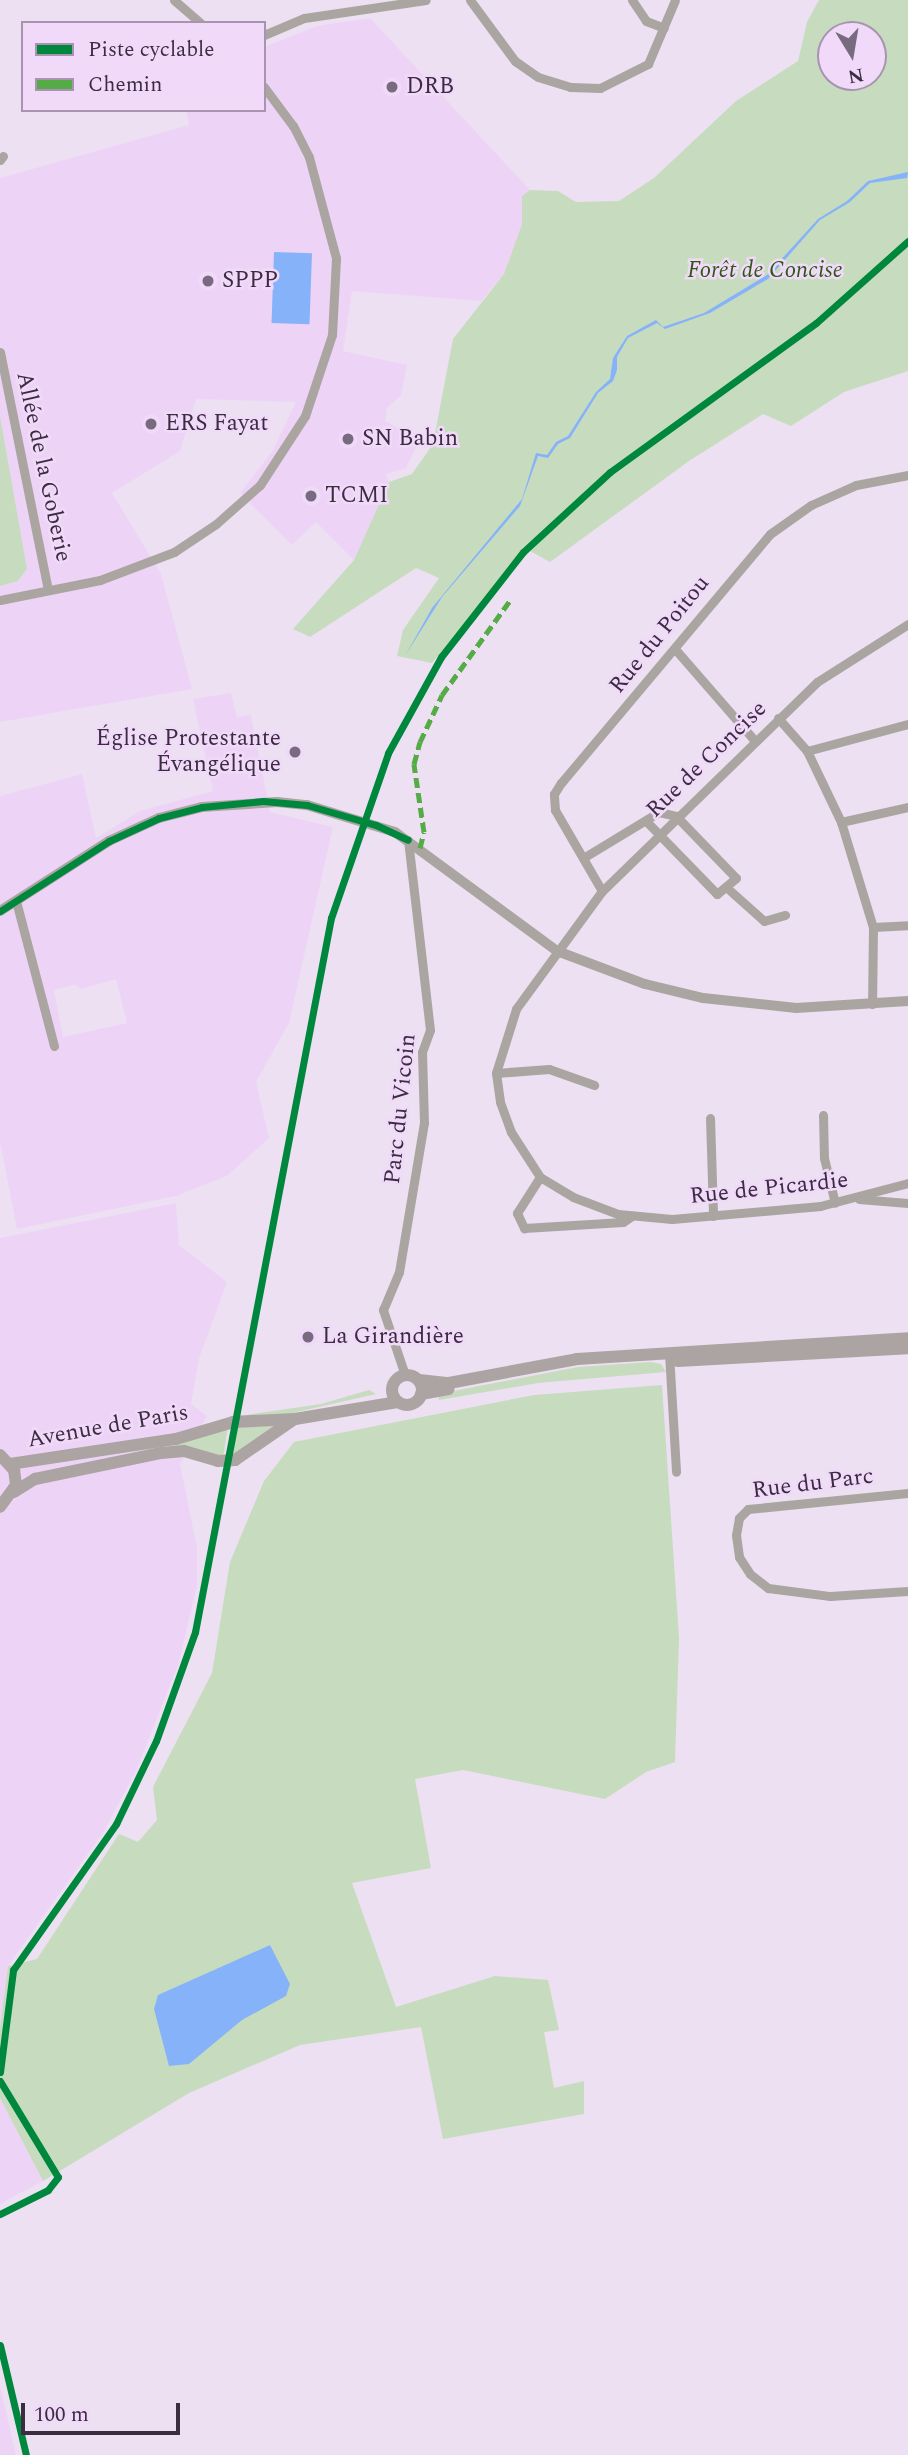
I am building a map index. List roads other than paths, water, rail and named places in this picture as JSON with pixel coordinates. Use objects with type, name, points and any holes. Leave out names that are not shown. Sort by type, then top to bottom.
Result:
[{"type":"main road","points":[[908,1338],[669,1357],[577,1364],[421,1394],[412,1404],[398,1402],[392,1387],[405,1375],[419,1380],[449,1383],[577,1359],[669,1357],[908,1348]]},
{"type":"main road","points":[[419,1380],[421,1394]]},
{"type":"main road","name":"Avenue de Paris","points":[[358,1406],[392,1387]]},
{"type":"main road","name":"Avenue de Paris","points":[[5,1459],[176,1439],[233,1422],[295,1419],[358,1406],[398,1402]]},
{"type":"main road","name":"Avenue de Paris","points":[[14,1492],[35,1479],[178,1451],[218,1461],[235,1460],[295,1419]]},
{"type":"main road","points":[[0,1507],[14,1492],[5,1459]]},
{"type":"street","points":[[174,0],[198,21]]},
{"type":"street","points":[[266,34],[304,18],[426,0]]},
{"type":"street","points":[[470,0],[515,61],[538,77],[570,88],[600,88],[627,78],[648,64],[675,0]]},
{"type":"street","points":[[632,0],[646,20],[664,28]]},
{"type":"street","points":[[0,600],[151,563],[216,524],[272,470],[318,387],[334,318],[333,239],[319,184],[302,141],[266,90]]},
{"type":"street","name":"Allée de la Goberie","points":[[0,352],[48,589]]},
{"type":"street","name":"Rue du Poitou","points":[[602,891],[555,810],[554,794],[726,584],[782,524],[856,485],[908,475]]},
{"type":"street","name":"Rue de Concise","points":[[557,951],[602,891],[658,833],[778,718],[838,667],[908,624]]},
{"type":"street","points":[[675,649],[755,741]]},
{"type":"street","points":[[778,718],[807,751],[841,822],[873,927],[872,1004]]},
{"type":"street","points":[[807,751],[908,724]]},
{"type":"street","points":[[0,911],[109,841],[159,818],[202,807],[263,801],[307,805],[376,825],[408,840],[557,951],[593,967],[703,998],[796,1008],[908,1002]]},
{"type":"street","points":[[841,822],[908,807]]},
{"type":"street","points":[[583,858],[659,812],[677,816],[736,878],[717,894],[646,821]]},
{"type":"street","name":"Parc du Vicoin","points":[[405,1375],[383,1310],[399,1272],[424,1123],[422,1052],[430,1030],[408,840]]},
{"type":"street","points":[[726,887],[764,921],[785,915]]},
{"type":"street","points":[[16,901],[54,1046]]},
{"type":"street","points":[[873,927],[908,925]]},
{"type":"street","name":"Rue de Picardie","points":[[557,951],[516,1009],[496,1073],[500,1102],[511,1132],[540,1177],[573,1197],[632,1216],[713,1216],[835,1203],[908,1183]]},
{"type":"street","points":[[496,1073],[549,1069],[594,1084]]},
{"type":"street","points":[[823,1115],[824,1158],[835,1203]]},
{"type":"street","points":[[710,1118],[713,1216]]},
{"type":"street","name":"Rue de Picardie","points":[[540,1177],[517,1213],[524,1228],[623,1222],[632,1216]]},
{"type":"street","points":[[857,1199],[908,1203]]},
{"type":"street","points":[[669,1357],[676,1472]]},
{"type":"street","name":"Rue du Parc","points":[[908,1493],[748,1509],[738,1518],[736,1535],[739,1557],[750,1574],[768,1588],[830,1596],[908,1591]]},
{"type":"water","points":[[908,172],[907,178],[870,183],[850,202],[820,220],[768,279],[710,313],[665,329],[657,323],[628,338],[617,357],[617,370],[613,381],[598,393],[570,438],[558,444],[548,458],[538,456],[520,506],[442,597],[405,656],[432,608],[522,499],[536,453],[547,455],[556,442],[568,436],[596,392],[610,379],[613,358],[627,336],[656,320],[663,327],[704,313],[767,275],[818,219],[847,201],[868,181]]},
{"type":"water","points":[[274,252],[312,253],[309,324],[272,323]]},
{"type":"water","points":[[270,1945],[290,1984],[286,1996],[242,2020],[189,2064],[169,2066],[154,2009],[158,1995]]},
{"type":"place","name":"DRB","points":[[392,87]]},
{"type":"place","name":"SPPP","points":[[208,281]]},
{"type":"place","name":"ERS Fayat","points":[[151,424]]},
{"type":"place","name":"SN Babin","points":[[348,439]]},
{"type":"place","name":"TCMI","points":[[311,496]]},
{"type":"place","name":"Église Protestante Évangélique","points":[[295,752]]},
{"type":"place","name":"La Girandière","points":[[308,1337]]},
{"type":"park label","name":"Forêt de Concise","points":[[765,271]]}]
